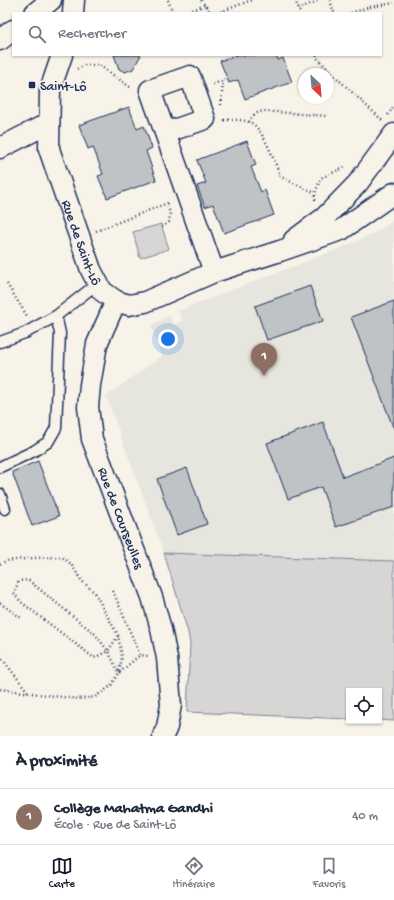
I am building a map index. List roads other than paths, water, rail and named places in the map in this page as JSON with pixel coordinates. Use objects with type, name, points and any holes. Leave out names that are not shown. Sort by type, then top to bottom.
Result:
[{"type":"street","points":[[36,12],[51,0]]},
{"type":"street","points":[[73,12],[74,0]]},
{"type":"street","points":[[0,40],[12,31]]},
{"type":"street","name":"Rue de Saint-Lô","points":[[60,62],[50,90],[49,149],[91,270],[102,291],[116,301]]},
{"type":"street","points":[[165,133],[212,120],[190,76],[150,90],[165,133],[187,196],[214,272]]},
{"type":"street","points":[[0,148],[49,123]]},
{"type":"street","points":[[280,251],[324,216],[358,183],[385,127]]},
{"type":"street","points":[[116,301],[129,305],[145,302],[214,272],[341,230],[394,193]]},
{"type":"street","points":[[347,194],[356,210],[362,215]]},
{"type":"street","name":"Rue de Courseulles","points":[[116,301],[97,344],[88,407],[92,438],[152,597],[161,629],[167,658],[170,705],[167,727],[163,736]]},
{"type":"lane","points":[[0,342],[25,333],[56,316],[98,283]]},
{"type":"lane","points":[[0,467],[34,451],[48,442],[56,428],[60,334],[56,316]]},
{"type":"lane","points":[[0,494],[5,509]]},
{"type":"place","name":"Saint-Lô","points":[[32,85]]},
{"type":"place","name":"Collège Mahatma Gandhi","points":[[264,376]]}]
